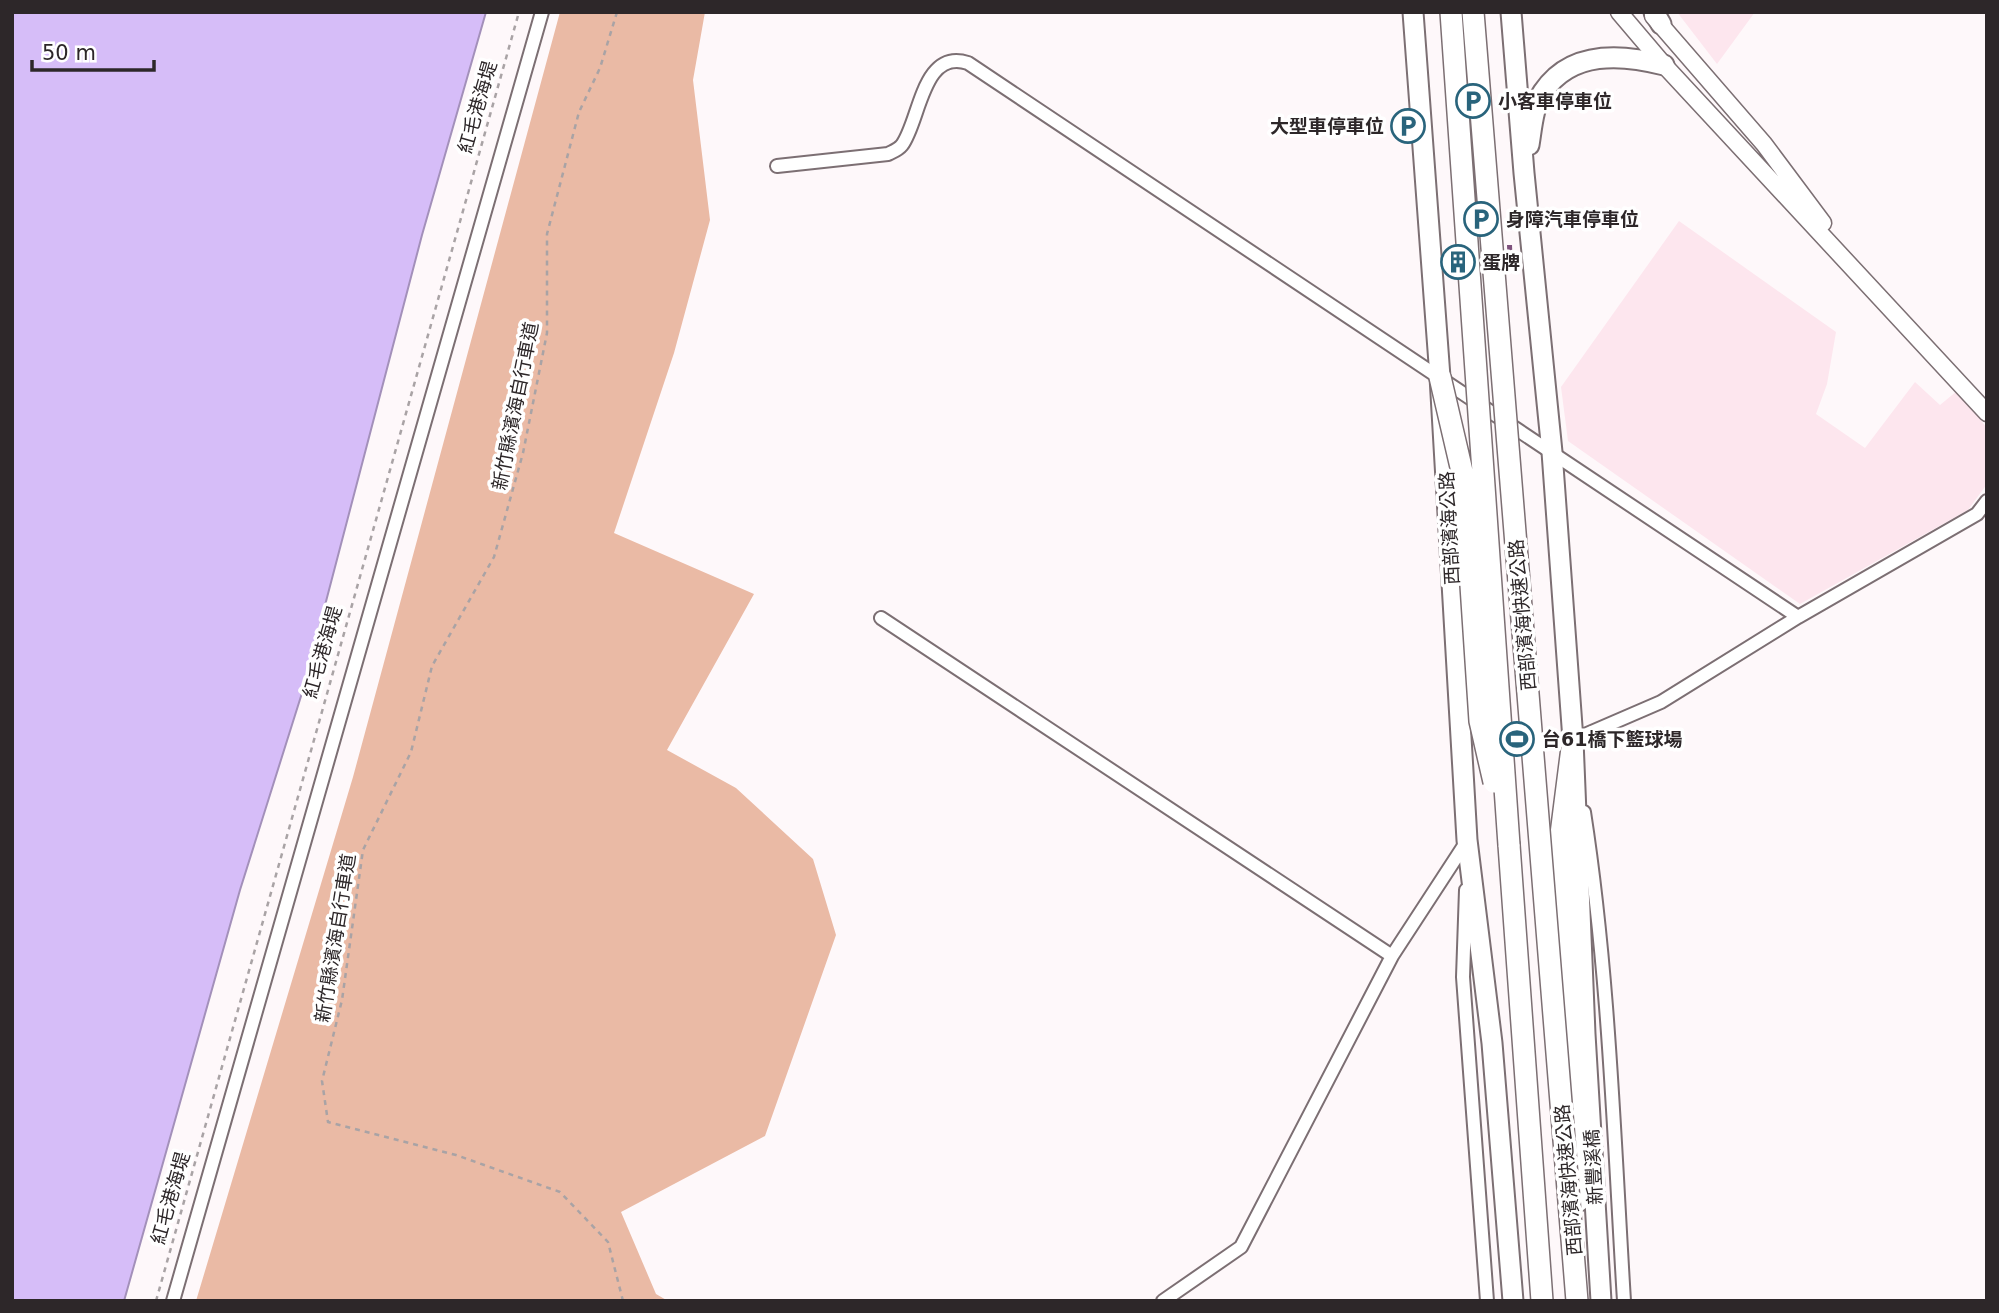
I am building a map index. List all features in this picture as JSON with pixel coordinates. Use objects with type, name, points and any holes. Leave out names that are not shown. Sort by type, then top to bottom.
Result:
[{"type":"highway","name":"西部濱海快速公路","points":[[1451,12],[1542,1301]]},
{"type":"highway","name":"西部濱海快速公路","points":[[1473,12],[1579,1301]]},
{"type":"highway","points":[[1440,377],[1464,480],[1480,721],[1509,845]]},
{"type":"highway","points":[[1573,740],[1560,842],[1577,1153],[1579,1301]]},
{"type":"main road","name":"西部濱海公路","points":[[1413,12],[1440,377],[1467,840],[1492,1043],[1513,1301]]},
{"type":"main road","points":[[1511,12],[1552,452],[1573,740]]},
{"type":"main road","points":[[1524,173],[1535,110],[1544,91],[1559,75],[1575,64],[1596,57],[1635,57],[1664,65]]},
{"type":"main road","name":"新豐溪橋","points":[[1573,740],[1585,1034],[1601,1301]]},
{"type":"street","points":[[173,1301],[542,12]]},
{"type":"street","points":[[1619,12],[1664,65],[1987,413]]},
{"type":"street","points":[[1655,16],[1764,144],[1871,287]]},
{"type":"street","points":[[777,166],[888,154],[899,149],[904,142],[920,95],[942,65],[959,60],[968,63],[1798,617]]},
{"type":"street","points":[[1624,1301],[1605,999],[1593,870],[1573,740],[1661,702],[1798,617],[1977,514],[1987,501]]},
{"type":"street","points":[[881,618],[1392,956]]},
{"type":"street","points":[[1163,1301],[1241,1247],[1392,956],[1467,840]]},
{"type":"street","points":[[1467,840],[1463,977],[1487,1301]]},
{"type":"path","name":"紅毛港海堤","points":[[156,1301],[519,12]]},
{"type":"path","name":"新竹縣濱海自行車道","points":[[617,12],[600,68],[579,112],[547,234],[547,333],[523,453],[494,557],[432,666],[411,751],[363,850],[342,1000],[322,1080],[328,1122],[456,1155],[560,1192],[608,1242],[624,1301]]},
{"type":"shaded area","points":[[12,12],[486,12],[422,235],[302,693],[240,890],[124,1301],[12,1301]]},
{"type":"shaded area","points":[[560,12],[705,12],[693,80],[710,220],[674,353],[614,533],[754,594],[667,750],[736,788],[813,859],[836,935],[765,1136],[621,1212],[656,1294],[668,1301],[196,1301],[353,777]]},
{"type":"shaded area","points":[[1677,12],[1755,12],[1717,64]]},
{"type":"shaded area","points":[[1679,221],[1836,332],[1827,384],[1816,414],[1865,448],[1915,382],[1940,405],[1957,391],[1987,428],[1987,484],[1968,510],[1800,604],[1568,441],[1561,387]]},
{"type":"building","points":[[1507,245],[1512,245],[1513,267],[1508,267]]},
{"type":"place","name":"小客車停車位","points":[[1473,101]]},
{"type":"place","name":"大型車停車位","points":[[1408,126]]},
{"type":"place","name":"身障汽車停車位","points":[[1481,219]]},
{"type":"place","name":"蛋牌","points":[[1458,262]]},
{"type":"place","name":"台61橋下籃球場","points":[[1517,739]]}]
